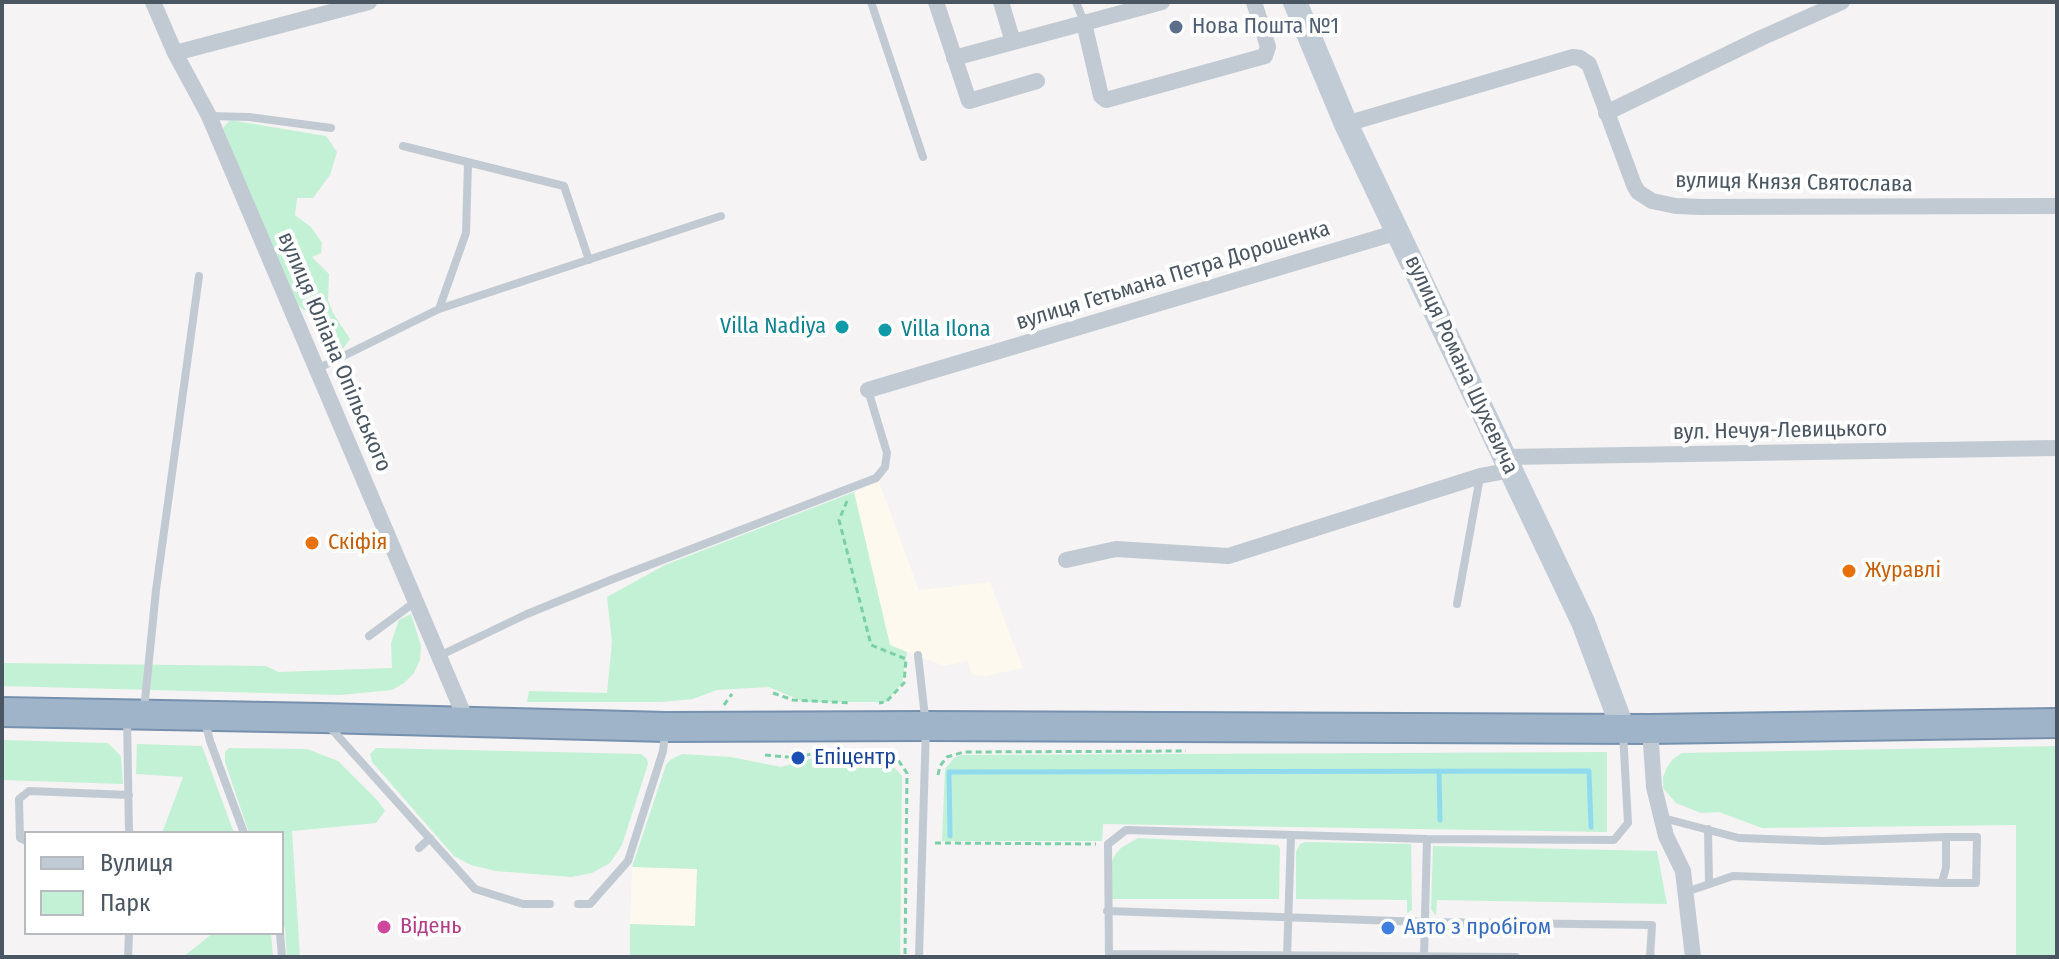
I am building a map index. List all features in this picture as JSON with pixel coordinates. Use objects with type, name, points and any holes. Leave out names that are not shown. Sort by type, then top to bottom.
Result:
[{"type":"highway","points":[[2,712],[666,727],[1636,729],[2057,723]]},
{"type":"main road","name":"вулиця Романа Шухевича","points":[[1295,2],[1346,124],[1636,729]]},
{"type":"street","name":"вулиця Юліана Опільського","points":[[153,2],[175,53],[209,116],[467,722]]},
{"type":"street","points":[[175,53],[369,2]]},
{"type":"street","points":[[936,2],[969,101],[1037,81]]},
{"type":"street","points":[[1001,2],[1013,42]]},
{"type":"street","points":[[954,58],[1162,2]]},
{"type":"street","points":[[1084,23],[1101,96],[1106,100],[1265,56],[1268,47],[1254,2]]},
{"type":"street","points":[[1606,113],[1842,2]]},
{"type":"street","name":"вулиця Князя Святослава","points":[[1346,124],[1573,57],[1589,64],[1634,185],[1638,192],[1652,201],[1701,207],[2057,206]]},
{"type":"street","name":"вулиця Гетьмана Петра Дорошенка","points":[[868,390],[1398,232]]},
{"type":"street","name":"вул. Нечуя-Левицького","points":[[1066,560],[1116,549],[1228,556],[1480,476],[1508,464],[2057,448]]},
{"type":"street","points":[[1636,729],[1666,836],[1683,871],[1693,957]]},
{"type":"lane","points":[[871,2],[923,157]]},
{"type":"lane","points":[[1076,2],[1084,23]]},
{"type":"lane","points":[[209,116],[249,117],[331,128]]},
{"type":"lane","points":[[403,146],[564,186],[589,260]]},
{"type":"lane","points":[[439,309],[466,233],[468,162]]},
{"type":"lane","points":[[317,369],[439,309],[721,216]]},
{"type":"lane","points":[[129,831],[136,714],[199,276]]},
{"type":"lane","points":[[439,656],[527,614],[876,478],[887,461],[886,446],[868,390]]},
{"type":"lane","points":[[1457,604],[1480,476]]},
{"type":"lane","points":[[369,636],[416,601]]},
{"type":"lane","points":[[918,655],[926,726],[919,957]]},
{"type":"lane","points":[[203,715],[243,831]]},
{"type":"lane","points":[[322,718],[475,889],[523,904],[550,904]]},
{"type":"lane","points":[[578,904],[590,904],[628,861],[663,751],[666,727]]},
{"type":"lane","points":[[1516,957],[1109,956],[1108,844],[1126,830],[1427,839],[1614,840],[1628,823],[1636,729]]},
{"type":"lane","points":[[24,840],[20,838],[19,799],[29,791],[129,795]]},
{"type":"lane","points":[[1662,818],[1739,838],[1823,841],[1977,837],[1976,883],[1733,876],[1686,892]]},
{"type":"lane","points":[[1708,829],[1709,884]]},
{"type":"lane","points":[[1287,956],[1291,836]]},
{"type":"lane","points":[[1942,883],[1946,867],[1946,837]]},
{"type":"lane","points":[[419,848],[430,838]]},
{"type":"lane","points":[[1424,957],[1427,839]]},
{"type":"lane","points":[[1107,911],[1425,922],[1652,925],[1650,957]]},
{"type":"lane","points":[[128,957],[129,935]]},
{"type":"lane","points":[[280,935],[282,957]]},
{"type":"path","points":[[851,488],[839,520],[871,645],[906,659],[904,683],[886,702],[878,703]]},
{"type":"path","points":[[773,693],[793,700],[850,703]]},
{"type":"path","points":[[886,749],[894,754],[907,773],[905,957]]},
{"type":"path","points":[[937,777],[947,757],[964,752],[1199,750]]},
{"type":"path","points":[[765,755],[798,758]]},
{"type":"path","points":[[923,843],[1108,844]]},
{"type":"shaded area","points":[[879,482],[919,590],[990,582],[1023,668],[985,676],[972,675],[968,661],[944,666],[890,645],[854,492]]},
{"type":"shaded area","points":[[632,867],[697,869],[695,926],[630,924]]},
{"type":"green space","points":[[230,120],[326,136],[337,152],[330,175],[313,198],[297,198],[295,215],[311,227],[322,243],[321,253],[312,257],[329,274],[328,300],[350,339],[342,350],[327,346],[318,322],[293,301],[223,128]]},
{"type":"green space","points":[[854,492],[890,645],[907,652],[902,683],[886,702],[804,702],[769,687],[717,690],[693,699],[661,702],[527,702],[529,691],[607,693],[612,642],[607,597],[665,565]]},
{"type":"green space","points":[[411,614],[421,646],[420,660],[414,673],[392,690],[340,695],[2,686],[2,663],[266,666],[278,672],[392,668],[391,643],[399,620]]},
{"type":"green space","points":[[2,740],[108,743],[121,756],[123,784],[2,780]]},
{"type":"green space","points":[[137,744],[202,746],[233,831],[163,831],[183,777],[136,774]]},
{"type":"green space","points":[[2057,746],[2057,957],[2016,957],[2016,825],[1762,828],[1719,812],[1701,813],[1676,803],[1663,788],[1667,767],[1682,753]]},
{"type":"green space","points":[[229,748],[307,749],[338,761],[385,811],[376,823],[292,831],[300,957],[287,957],[284,831],[248,831],[225,762],[225,752]]},
{"type":"green space","points":[[376,748],[641,754],[648,764],[622,845],[610,863],[592,873],[571,877],[496,871],[471,865],[454,856],[372,762],[370,754]]},
{"type":"green space","points":[[848,752],[884,756],[902,776],[900,957],[630,957],[630,924],[695,926],[697,869],[632,867],[670,760],[682,754],[731,757],[781,767],[823,755]]},
{"type":"green space","points":[[1607,752],[1607,832],[1103,824],[1102,841],[942,841],[945,769],[961,755]]},
{"type":"green space","points":[[1138,838],[1278,845],[1279,899],[1111,899],[1111,864],[1121,848]]},
{"type":"green space","points":[[1305,842],[1411,844],[1412,910],[1407,913],[1407,900],[1296,899],[1296,852]]},
{"type":"green space","points":[[1433,846],[1657,851],[1667,904],[1437,900],[1436,916],[1431,909]]},
{"type":"green space","points":[[210,935],[271,935],[273,957],[183,957]]},
{"type":"waterway","points":[[1439,771],[1440,820]]},
{"type":"waterway","points":[[950,836],[949,772],[1589,771],[1591,827]]},
{"type":"place","name":"Нова Пошта №1","points":[[1176,27]]},
{"type":"place","name":"Villa Nadiya","points":[[842,327]]},
{"type":"place","name":"Villa Ilona","points":[[885,330]]},
{"type":"place","name":"Скіфія","points":[[312,543]]},
{"type":"place","name":"Журавлі","points":[[1849,571]]},
{"type":"place","name":"Епіцентр","points":[[798,758]]},
{"type":"place","name":"Відень","points":[[384,927]]},
{"type":"place","name":"Авто з пробігом","points":[[1388,928]]}]
